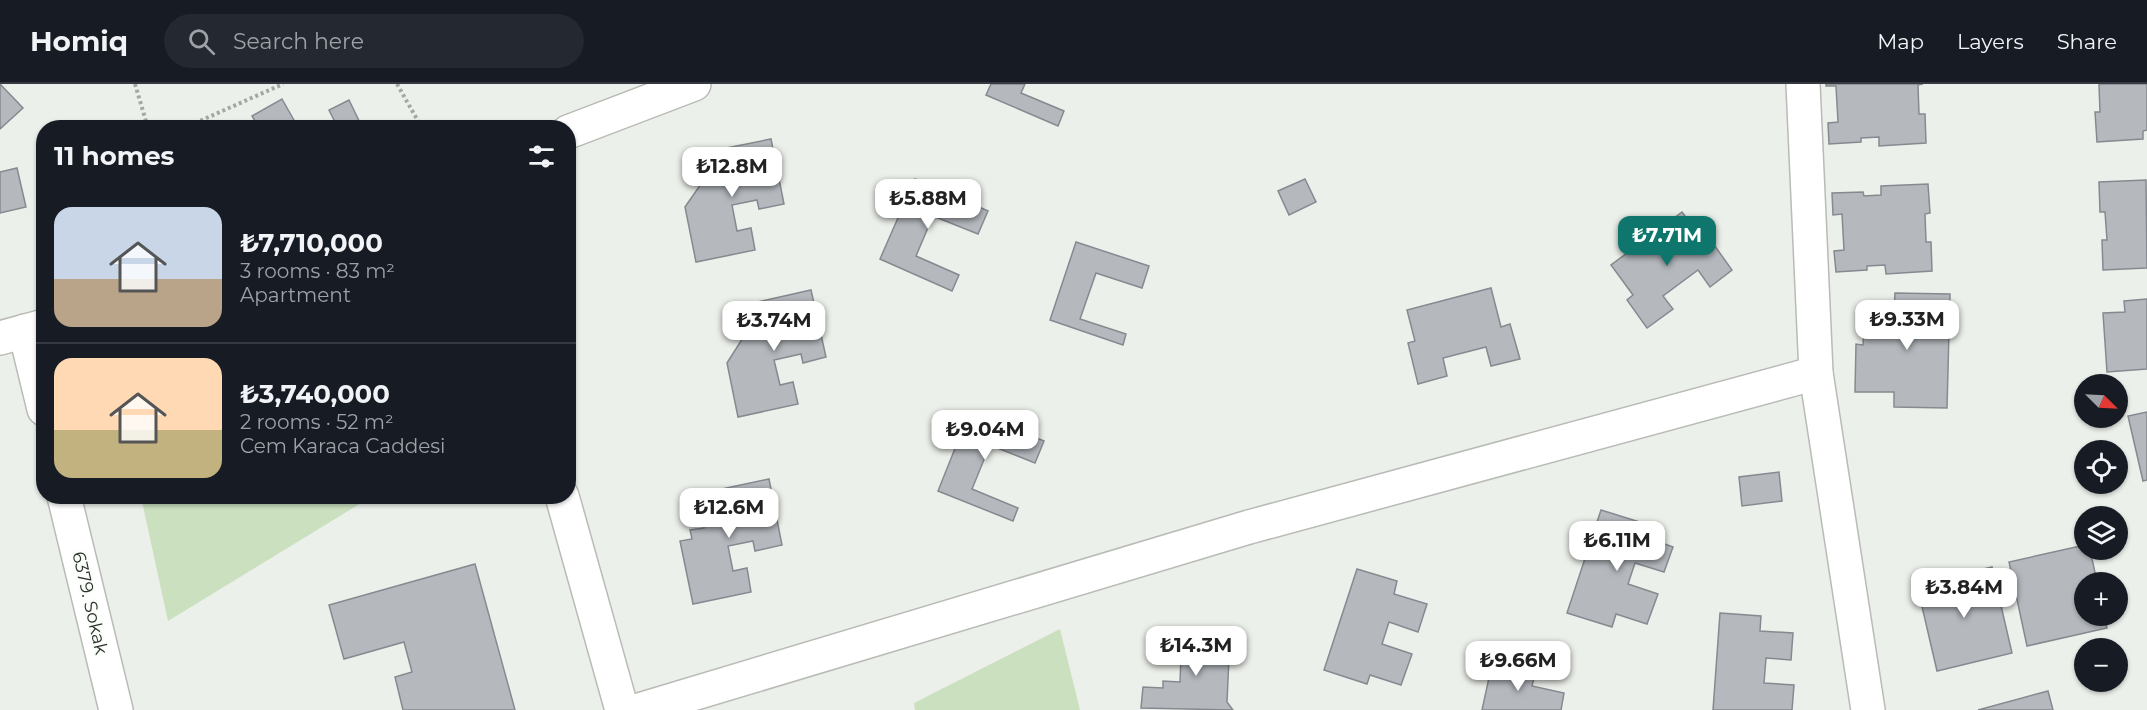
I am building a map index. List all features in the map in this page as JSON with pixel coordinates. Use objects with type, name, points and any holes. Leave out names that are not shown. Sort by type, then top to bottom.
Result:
[{"type":"street","points":[[576,129],[694,84]]},
{"type":"street","points":[[1803,84],[1816,373],[1868,710]]},
{"type":"street","points":[[23,331],[36,379]]},
{"type":"street","points":[[639,710],[1249,527],[1816,373]]},
{"type":"street","name":"6379. Sokak","points":[[66,504],[116,710]]},
{"type":"street","points":[[564,504],[622,710]]},
{"type":"path","points":[[135,84],[146,120]]},
{"type":"path","points":[[202,120],[283,84]]},
{"type":"path","points":[[397,84],[417,120]]},
{"type":"green space","points":[[143,504],[360,504],[168,621]]},
{"type":"green space","points":[[1060,629],[1080,710],[915,710],[914,703]]},
{"type":"building","points":[[0,84],[23,108],[0,129]]},
{"type":"building","points":[[991,84],[1025,84],[1021,93],[1064,111],[1058,126],[986,95]]},
{"type":"building","points":[[1826,84],[1923,84],[1918,85],[1919,114],[1925,114],[1926,143],[1879,146],[1879,137],[1861,138],[1861,142],[1829,144],[1828,123],[1838,122],[1836,86],[1826,86]]},
{"type":"building","points":[[2099,84],[2147,84],[2147,130],[2143,131],[2143,139],[2097,142],[2095,112],[2100,112]]},
{"type":"building","points":[[282,99],[294,120],[254,120],[252,116]]},
{"type":"building","points":[[349,100],[358,120],[334,120],[329,110]]},
{"type":"building","points":[[771,139],[784,204],[759,209],[757,200],[732,205],[737,231],[751,228],[755,250],[696,262],[685,207],[710,171],[706,152]]},
{"type":"building","points":[[17,168],[26,207],[0,213],[0,172]]},
{"type":"building","points":[[915,179],[988,211],[978,234],[933,216],[916,256],[959,275],[952,291],[880,259]]},
{"type":"building","points":[[1305,179],[1316,202],[1289,215],[1278,191]]},
{"type":"building","points":[[2146,180],[2147,268],[2103,270],[2102,240],[2107,240],[2105,212],[2100,212],[2099,182]]},
{"type":"building","points":[[1928,184],[1930,213],[1925,214],[1926,242],[1931,242],[1932,271],[1886,274],[1885,265],[1867,266],[1867,270],[1836,272],[1834,251],[1844,250],[1842,214],[1833,215],[1832,193],[1863,192],[1864,196],[1881,195],[1881,186]]},
{"type":"building","points":[[1682,212],[1707,246],[1712,242],[1732,270],[1710,287],[1698,270],[1663,296],[1673,309],[1647,328],[1627,300],[1633,295],[1611,265]]},
{"type":"building","points":[[1076,242],[1149,266],[1142,288],[1096,273],[1080,319],[1126,334],[1123,345],[1050,320]]},
{"type":"building","points":[[1491,288],[1501,327],[1510,324],[1520,359],[1491,366],[1486,347],[1443,358],[1447,376],[1418,384],[1408,343],[1415,341],[1407,310]]},
{"type":"building","points":[[811,290],[826,357],[803,363],[801,354],[774,360],[780,385],[793,382],[798,404],[738,417],[727,363],[753,322],[749,304]]},
{"type":"building","points":[[1895,293],[1950,294],[1947,408],[1894,407],[1894,392],[1855,392],[1856,344],[1863,345],[1865,312],[1894,313]]},
{"type":"building","points":[[2147,299],[2147,369],[2107,372],[2103,313],[2125,312],[2124,301]]},
{"type":"building","points":[[970,411],[1044,441],[1035,463],[990,445],[972,489],[1018,508],[1013,521],[938,491]]},
{"type":"building","points":[[2147,412],[2147,480],[2143,481],[2128,416]]},
{"type":"building","points":[[1779,472],[1782,501],[1742,506],[1739,477]]},
{"type":"building","points":[[769,479],[782,545],[755,551],[753,541],[728,546],[733,571],[747,568],[751,592],[693,604],[680,541],[692,539],[690,530],[704,528],[698,494]]},
{"type":"building","points":[[1601,510],[1646,524],[1642,536],[1673,547],[1664,572],[1635,563],[1628,584],[1658,594],[1647,624],[1616,614],[1612,627],[1567,613]]},
{"type":"building","points":[[2074,547],[2074,560],[2092,560],[2095,572],[2074,572],[2074,626],[2107,626],[2107,628],[2027,646],[2009,562]]},
{"type":"building","points":[[475,564],[515,710],[403,710],[395,677],[412,672],[404,642],[344,659],[329,605]]},
{"type":"building","points":[[1992,567],[2012,653],[1937,671],[1917,585]]},
{"type":"building","points":[[1357,569],[1397,581],[1394,594],[1427,604],[1418,632],[1389,622],[1382,644],[1412,654],[1401,685],[1370,675],[1367,684],[1324,670]]},
{"type":"building","points":[[1720,613],[1761,616],[1760,631],[1793,633],[1791,660],[1766,658],[1764,683],[1794,685],[1792,710],[1713,710]]},
{"type":"building","points":[[1182,633],[1230,635],[1227,702],[1233,710],[1141,708],[1143,687],[1163,688],[1163,681],[1180,682]]},
{"type":"building","points":[[1492,664],[1535,674],[1532,686],[1564,693],[1561,710],[1482,710]]},
{"type":"building","points":[[2048,691],[2053,710],[1978,710]]}]
